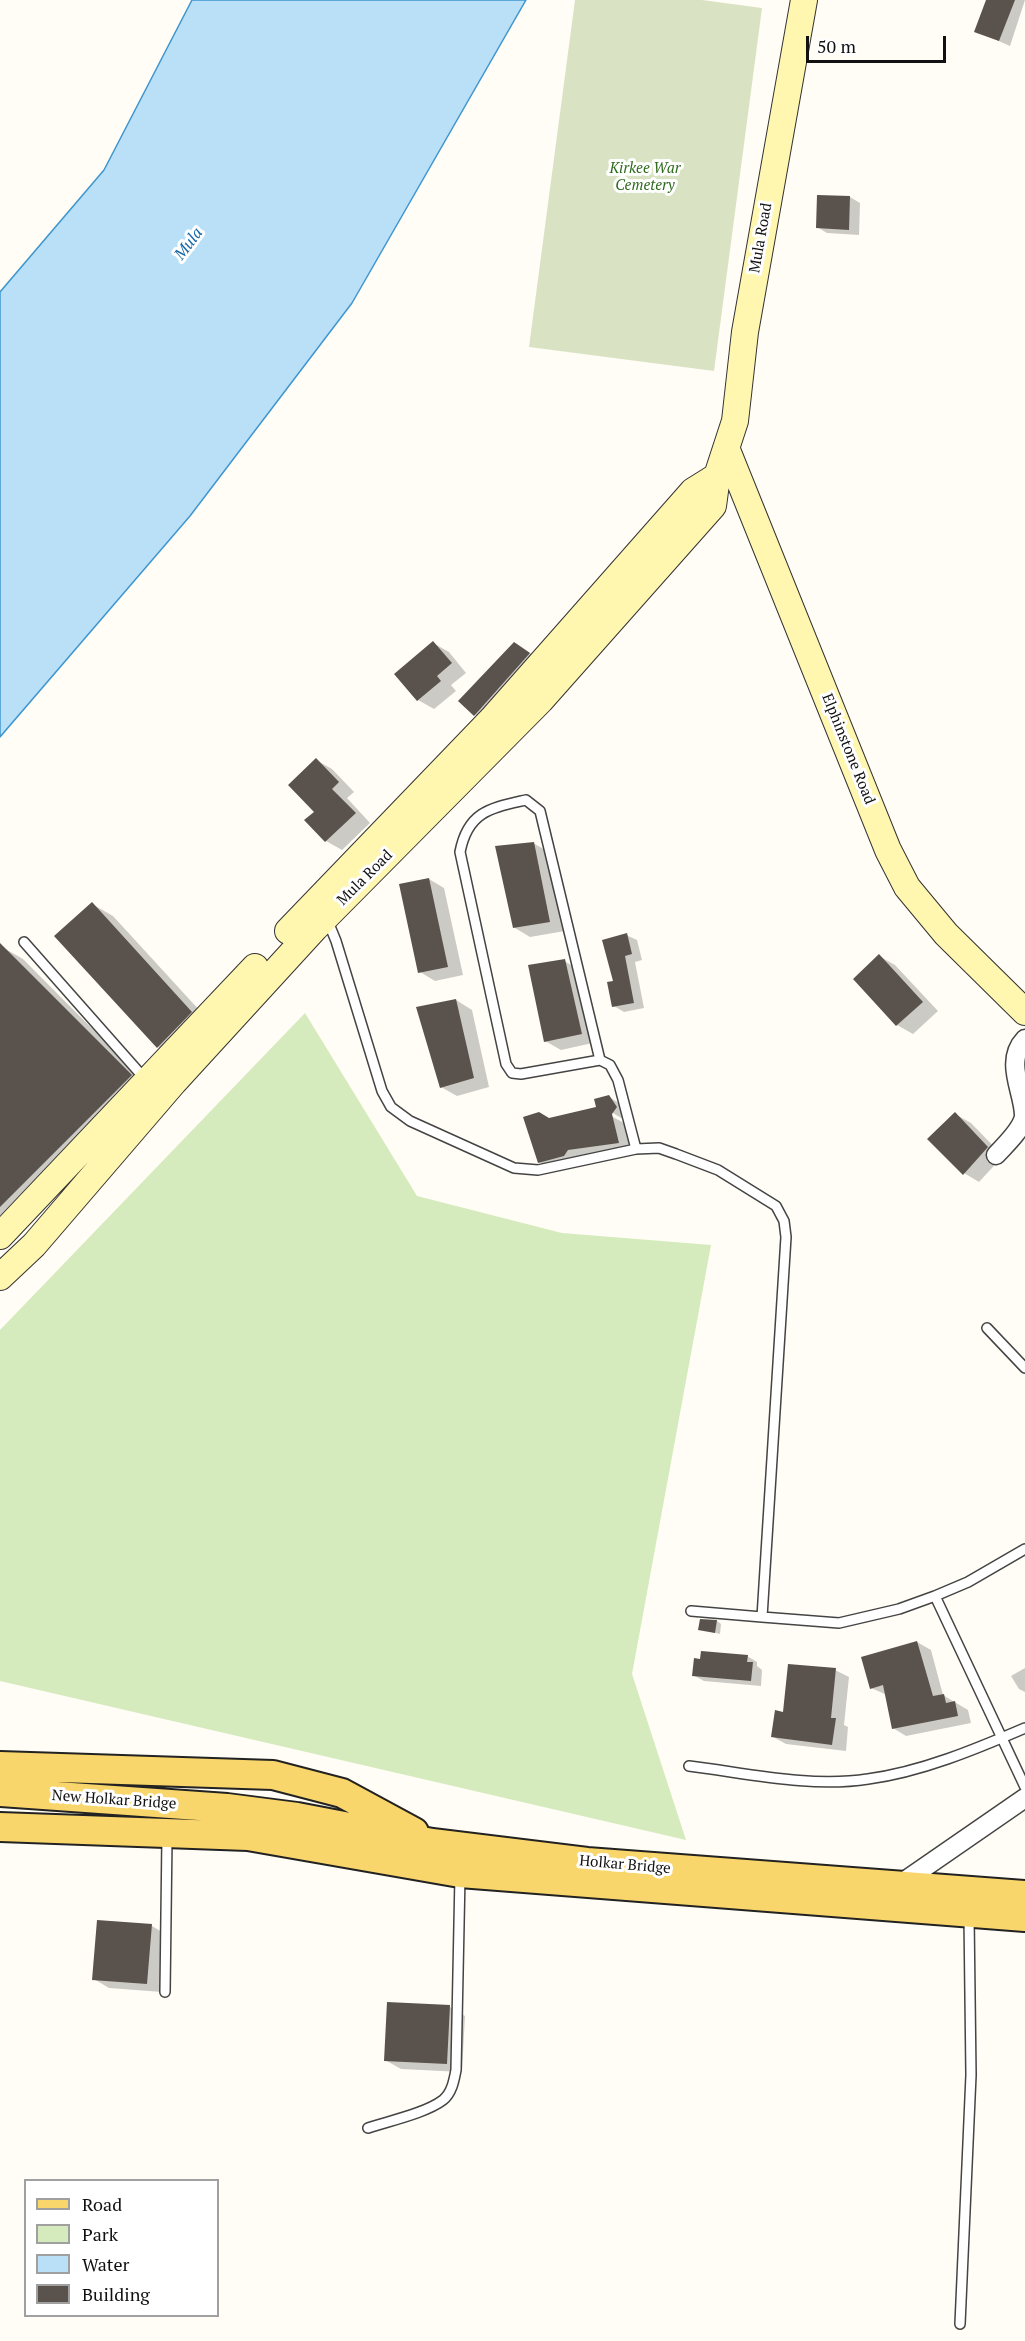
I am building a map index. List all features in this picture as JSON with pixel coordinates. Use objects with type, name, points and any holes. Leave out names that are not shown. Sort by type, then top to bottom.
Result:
[{"type":"main road","name":"Mula Road","points":[[0,1236],[155,1089],[322,908],[465,762],[564,656],[693,491],[717,476],[735,421],[745,332],[804,0]]},
{"type":"main road","name":"Elphinstone Road","points":[[727,450],[888,850],[907,887],[946,934],[1025,1011]]},
{"type":"main road","name":"Mula Road","points":[[0,1276],[34,1245],[155,1089]]},
{"type":"main road","points":[[44,1192],[63,1210]]},
{"type":"main road","points":[[0,1766],[273,1775],[342,1793],[432,1843]]},
{"type":"main road","name":"New Holkar Bridge","points":[[0,1792],[227,1808]]},
{"type":"main road","name":"Holkar Bridge","points":[[227,1808],[297,1817],[432,1843],[896,1897],[1025,1895]]},
{"type":"main road","points":[[0,1827],[167,1835],[249,1836],[460,1873],[896,1897],[969,1914],[1025,1917]]},
{"type":"street","points":[[996,1155],[1024,1119],[1024,1102],[1018,1084],[1017,1057],[1025,1039]]},
{"type":"street","points":[[896,1897],[1025,1798]]},
{"type":"lane","points":[[600,1060],[540,810],[526,800],[488,809],[463,834],[460,852],[506,1064],[512,1073],[521,1074],[600,1060],[610,1065],[618,1080],[636,1149]]},
{"type":"lane","points":[[322,908],[336,941],[382,1091],[392,1107],[410,1120],[514,1168],[538,1170],[636,1149],[659,1148],[718,1170],[776,1206],[784,1221],[786,1237],[762,1617]]},
{"type":"lane","points":[[24,942],[155,1089]]},
{"type":"lane","points":[[987,1328],[1025,1368]]},
{"type":"lane","points":[[691,1611],[839,1623],[899,1609],[935,1596],[968,1582],[1025,1549]]},
{"type":"lane","points":[[935,1596],[1025,1787]]},
{"type":"lane","points":[[689,1767],[821,1780],[867,1779],[903,1772],[1025,1728]]},
{"type":"lane","points":[[165,1992],[167,1835]]},
{"type":"lane","points":[[368,2128],[444,2099],[452,2086],[456,2070],[460,1873]]},
{"type":"lane","points":[[960,2324],[971,2075],[969,1914]]},
{"type":"green space","name":"Kirkee War Cemetery","points":[[575,0],[702,0],[762,8],[714,371],[529,347]]},
{"type":"green space","points":[[305,1013],[417,1196],[562,1233],[711,1245],[632,1674],[686,1840],[0,1681],[0,1330]]},
{"type":"water","name":"Mula","points":[[192,0],[526,0],[352,303],[190,516],[0,737],[0,292],[104,170]]},
{"type":"building","points":[[986,0],[1015,0],[999,41],[974,32]]},
{"type":"building","points":[[817,195],[850,196],[849,230],[816,228]]},
{"type":"building","points":[[433,641],[452,663],[437,676],[441,681],[417,701],[394,674]]},
{"type":"building","points":[[514,642],[530,653],[474,716],[458,701]]},
{"type":"building","points":[[316,758],[339,782],[332,789],[356,813],[325,842],[304,820],[314,812],[288,785]]},
{"type":"building","points":[[534,842],[550,922],[513,928],[495,846]]},
{"type":"building","points":[[429,878],[448,967],[418,973],[399,884]]},
{"type":"building","points":[[92,902],[192,1012],[157,1048],[54,936]]},
{"type":"building","points":[[627,933],[632,954],[625,956],[634,1003],[612,1007],[607,982],[613,981],[602,940]]},
{"type":"building","points":[[0,943],[132,1075],[0,1207]]},
{"type":"building","points":[[879,954],[923,1002],[896,1026],[853,979]]},
{"type":"building","points":[[565,959],[582,1034],[544,1042],[528,965]]},
{"type":"building","points":[[456,999],[474,1078],[440,1088],[416,1007]]},
{"type":"building","points":[[609,1095],[617,1107],[612,1114],[619,1143],[568,1150],[564,1156],[538,1163],[523,1117],[539,1112],[549,1118],[596,1107],[594,1099]]},
{"type":"building","points":[[955,1112],[988,1147],[963,1175],[927,1139]]},
{"type":"building","points":[[700,1619],[717,1620],[715,1633],[698,1630]]},
{"type":"building","points":[[917,1641],[933,1696],[944,1694],[946,1703],[955,1701],[958,1716],[892,1729],[883,1685],[870,1689],[861,1657]]},
{"type":"building","points":[[701,1651],[748,1655],[747,1662],[753,1662],[751,1681],[692,1676],[694,1658],[700,1659]]},
{"type":"building","points":[[788,1664],[836,1668],[831,1718],[836,1718],[832,1745],[771,1737],[775,1710],[783,1712]]},
{"type":"building","points":[[97,1920],[152,1924],[147,1984],[92,1980]]},
{"type":"building","points":[[387,2002],[450,2005],[447,2064],[384,2061]]}]
